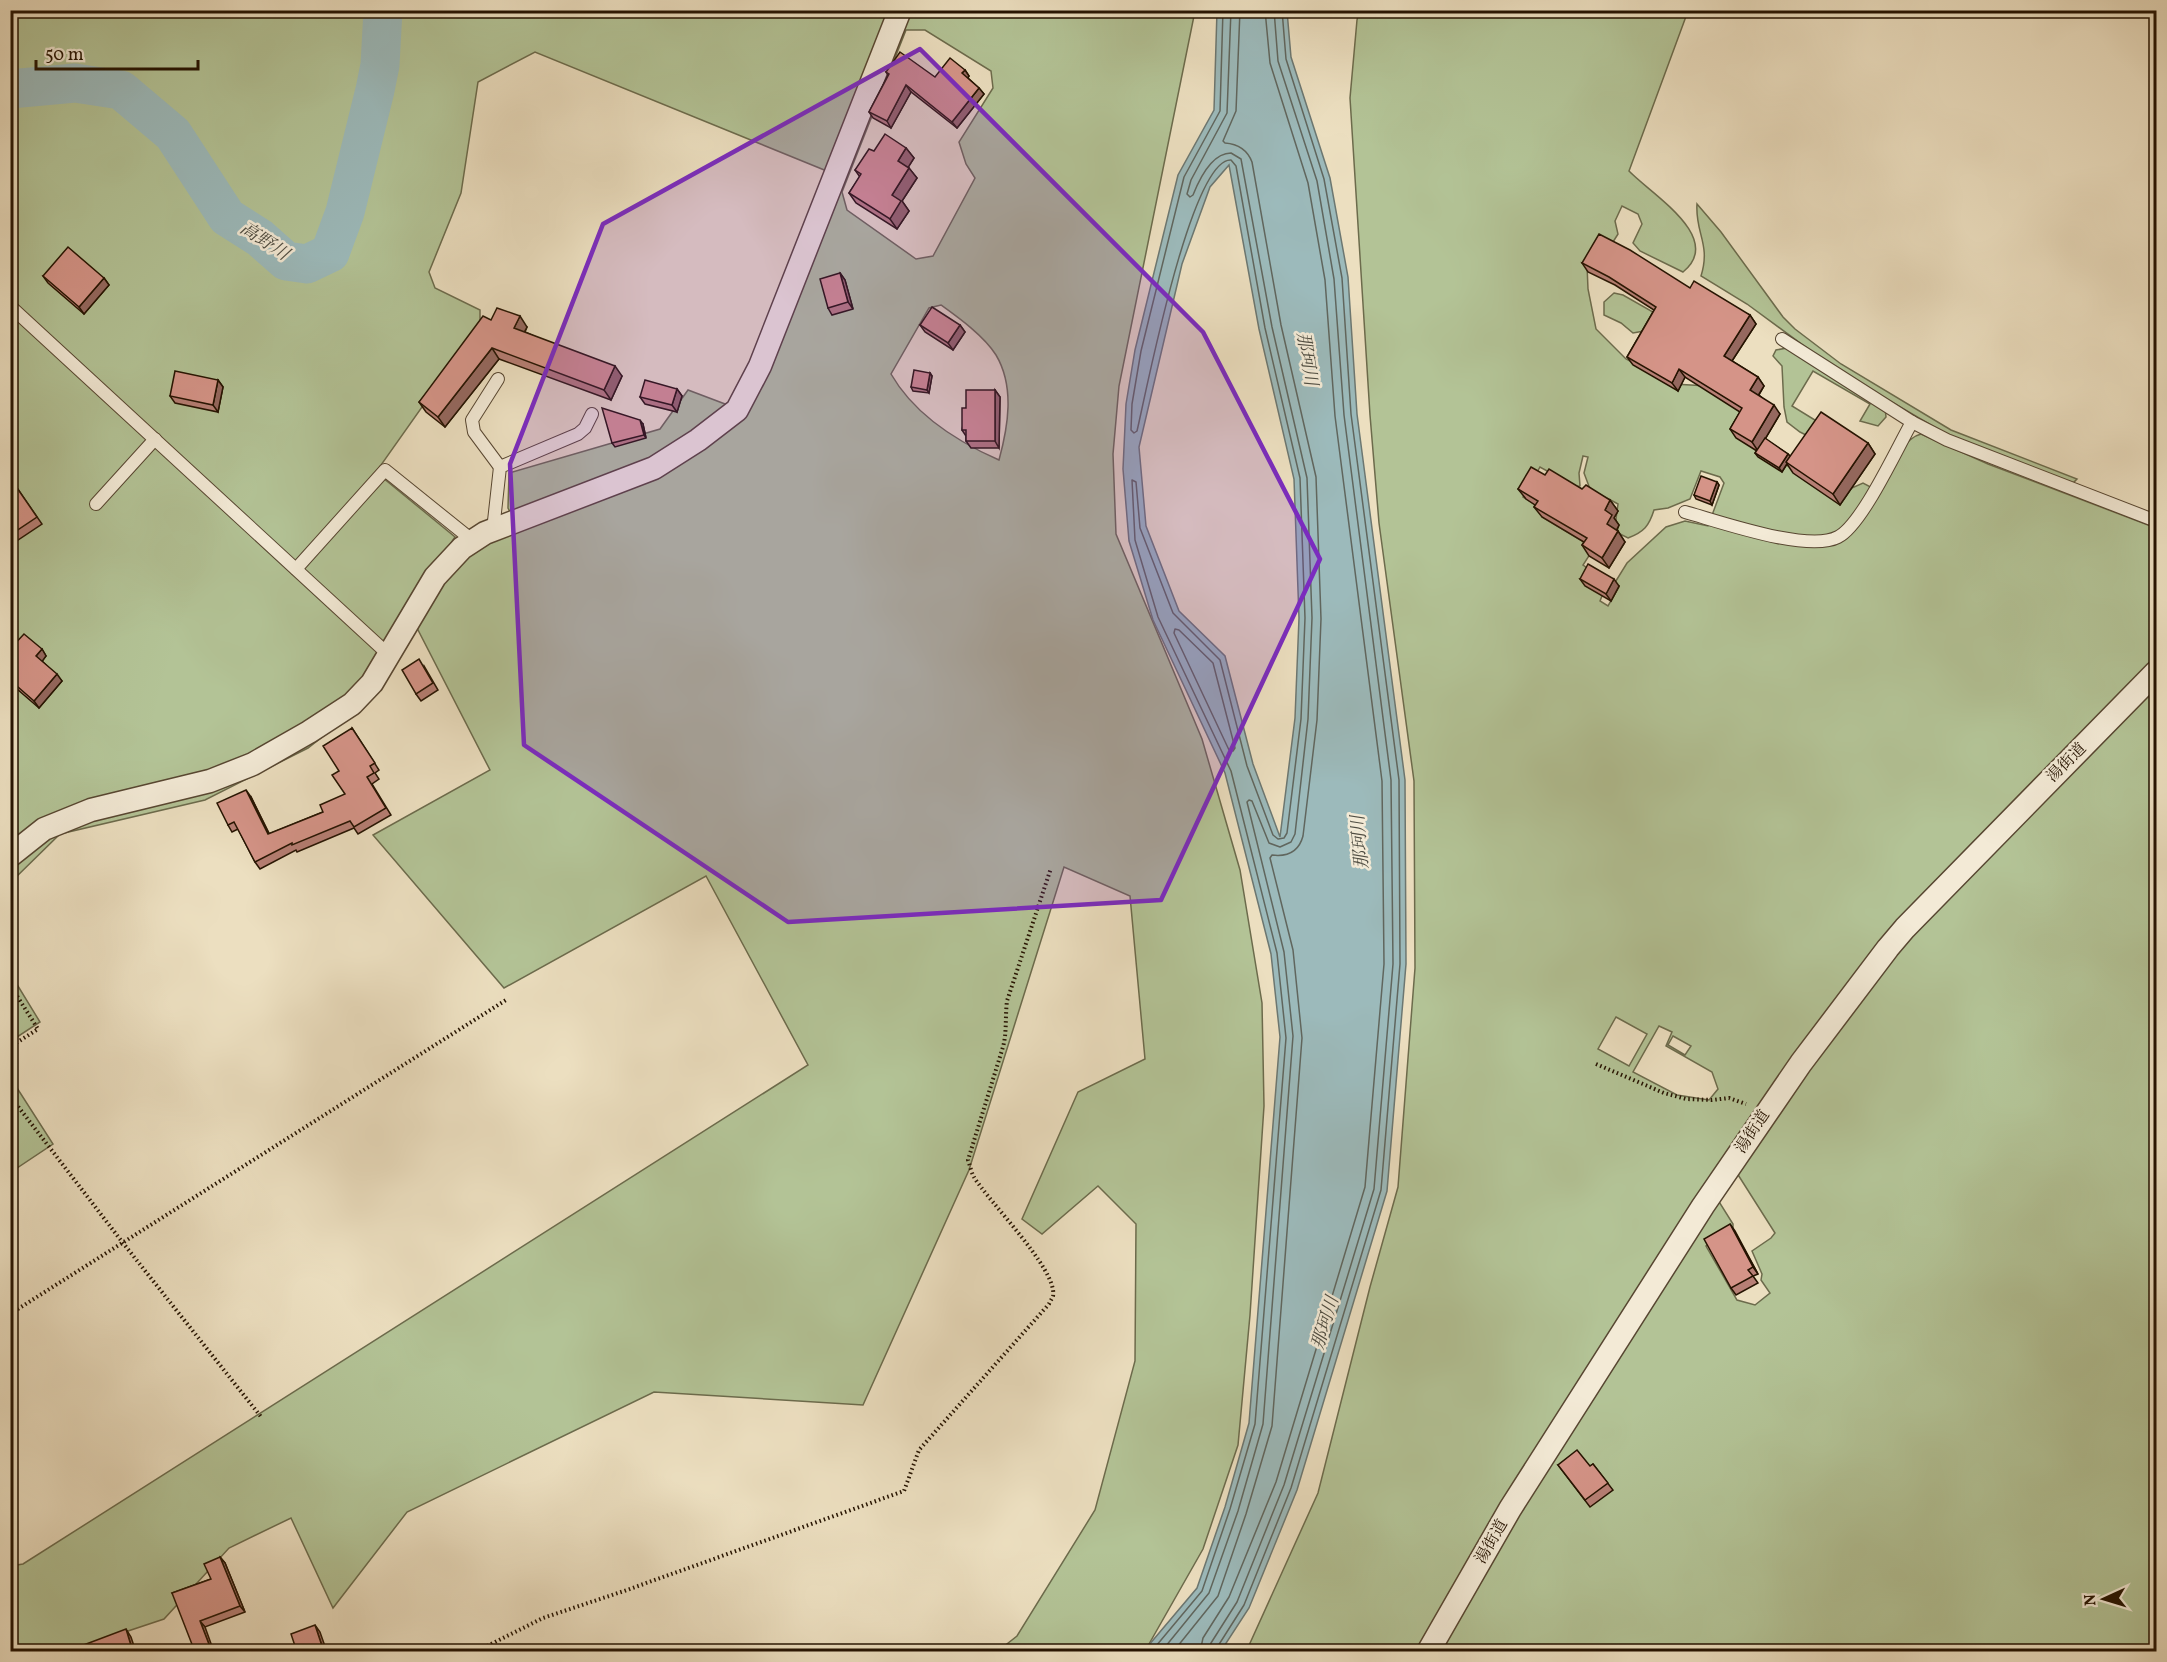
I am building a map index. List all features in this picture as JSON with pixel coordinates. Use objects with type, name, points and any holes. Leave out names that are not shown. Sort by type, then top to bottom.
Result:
[{"type":"street","points":[[10,856],[44,830],[91,810],[210,781],[253,764],[309,732],[352,704],[372,683],[435,577],[462,548],[482,535],[654,468],[698,440],[736,410],[760,366],[900,10]]},
{"type":"street","name":"湯街道","points":[[1428,1652],[1510,1509],[1703,1206],[1807,1054],[1905,928],[2157,672]]},
{"type":"lane","points":[[10,306],[389,655]]},
{"type":"lane","points":[[1782,339],[1912,422],[1947,440],[2157,521]]},
{"type":"lane","points":[[498,379],[472,420],[474,432],[500,466]]},
{"type":"lane","points":[[500,466],[578,434],[585,428],[592,414]]},
{"type":"lane","points":[[1685,512],[1751,531],[1794,540],[1818,542],[1837,538],[1849,529],[1863,511],[1912,422]]},
{"type":"lane","points":[[96,504],[155,439]]},
{"type":"lane","points":[[296,569],[386,470],[482,535],[500,466]]},
{"type":"path","points":[[475,1652],[543,1618],[904,1491],[919,1450],[1048,1304],[1053,1296],[1052,1286],[1043,1267],[1009,1219],[973,1176],[968,1160],[1007,1032],[1005,1021],[1007,1001],[1051,868]]},
{"type":"path","points":[[10,985],[38,1029],[10,1047]]},
{"type":"path","points":[[10,1314],[506,1000]]},
{"type":"path","points":[[1596,1064],[1664,1093],[1686,1099],[1729,1098],[1747,1104],[1765,1116]]},
{"type":"path","points":[[10,1096],[262,1418]]},
{"type":"highlighted area","points":[[920,49],[1203,332],[1320,559],[1161,900],[788,922],[524,745],[510,464],[603,224]]},
{"type":"green space","points":[[11,11],[1195,11],[1119,386],[1113,454],[1116,534],[1202,739],[1240,870],[1262,1003],[1264,1106],[1250,1315],[1238,1445],[1203,1549],[1145,1651],[998,1651],[1017,1636],[1095,1510],[1135,1361],[1136,1224],[1098,1186],[1042,1234],[1022,1219],[1078,1092],[1145,1059],[1130,896],[1064,867],[969,1170],[863,1405],[654,1392],[407,1512],[333,1608],[291,1518],[229,1548],[164,1619],[68,1651],[11,1651],[11,1566],[23,1564],[808,1065],[706,876],[504,988],[373,835],[490,770],[416,626],[440,586],[468,552],[518,527],[508,508],[509,473],[660,429],[688,390],[741,410],[839,176],[535,52],[478,82],[461,193],[429,272],[435,288],[480,310],[480,325],[376,472],[455,537],[390,636],[378,693],[308,748],[205,800],[60,834],[11,882]],"holes":[[[906,30],[925,30],[991,71],[993,88],[959,142],[966,164],[975,178],[933,256],[916,259],[847,210],[842,192]],[[941,305],[985,341],[1002,367],[1006,380],[1008,407],[999,460],[968,445],[924,414],[891,374],[929,308]]]},
{"type":"green space","points":[[1359,11],[1688,11],[1629,171],[1680,217],[1690,231],[1695,245],[1694,259],[1683,272],[1640,251],[1633,243],[1642,224],[1638,214],[1622,206],[1615,221],[1618,234],[1613,242],[1587,265],[1588,289],[1596,329],[1626,359],[1673,384],[1708,386],[1745,408],[1765,455],[1843,492],[1863,483],[1880,492],[1901,450],[1914,437],[1921,434],[1988,464],[2156,528],[2156,1651],[1246,1652],[1318,1493],[1398,1187],[1415,968],[1414,781],[1379,523],[1350,98]],"holes":[[[1583,456],[1588,457],[1584,473],[1590,489],[1618,504],[1616,519],[1618,533],[1628,538],[1645,528],[1654,510],[1668,508],[1690,499],[1701,471],[1720,477],[1724,483],[1708,526],[1685,521],[1666,527],[1627,563],[1614,584],[1619,587],[1608,606],[1600,601],[1602,596],[1593,572],[1583,565],[1594,548],[1542,517],[1545,511],[1523,497],[1540,467],[1576,487],[1580,486],[1579,473]],[[1616,1017],[1647,1034],[1629,1066],[1598,1049]],[[1659,1026],[1672,1032],[1666,1046],[1712,1072],[1718,1089],[1709,1100],[1677,1095],[1633,1072]],[[1673,1036],[1691,1046],[1685,1055],[1668,1045]],[[1735,1170],[1775,1233],[1752,1251],[1762,1274],[1761,1280],[1770,1293],[1755,1305],[1737,1300],[1706,1246],[1733,1229],[1733,1224],[1711,1189]]]},
{"type":"green space","points":[[1697,204],[1721,232],[1783,317],[1841,364],[1951,430],[2077,479],[2072,484],[1948,435],[1837,370],[1747,304],[1701,276],[1704,265],[1704,247],[1698,223]]},
{"type":"green space","points":[[1614,293],[1623,295],[1653,312],[1644,331],[1633,333],[1621,323],[1604,315],[1604,302]]},
{"type":"green space","points":[[1787,348],[1885,407],[1886,417],[1878,426],[1860,421],[1870,404],[1813,371],[1792,406],[1823,425],[1812,438],[1800,432],[1787,422],[1782,366],[1773,356],[1776,350]]},
{"type":"green space","points":[[10,973],[40,1022],[11,1041],[10,1041]]},
{"type":"green space","points":[[10,1077],[53,1144],[11,1172],[10,1172]]},
{"type":"water","name":"那珂川","points":[[1217,11],[1287,11],[1291,57],[1330,178],[1348,277],[1357,414],[1405,780],[1406,964],[1387,1191],[1297,1490],[1249,1608],[1221,1651],[1143,1652],[1197,1588],[1225,1507],[1249,1423],[1280,1037],[1271,954],[1225,773],[1153,620],[1129,541],[1123,469],[1126,404],[1135,350],[1178,175],[1214,110]],"holes":[[[1229,165],[1259,329],[1294,479],[1299,618],[1295,718],[1280,837],[1253,764],[1225,656],[1179,611],[1146,526],[1139,447],[1182,264],[1210,187]]]},
{"type":"building","points":[[900,52],[935,77],[950,58],[965,70],[962,73],[979,88],[952,122],[906,85],[887,121],[869,112],[889,74],[886,72]]},
{"type":"building","points":[[885,134],[906,148],[898,161],[909,168],[892,195],[901,201],[890,219],[849,193],[861,174],[855,170],[869,149],[874,151]]},
{"type":"building","points":[[1599,234],[1630,250],[1690,288],[1694,281],[1750,315],[1724,356],[1758,377],[1750,390],[1774,405],[1752,442],[1730,429],[1742,408],[1679,369],[1672,383],[1627,357],[1656,307],[1582,263]]},
{"type":"building","points":[[68,247],[104,278],[79,307],[43,276]]},
{"type":"building","points":[[840,273],[848,302],[828,308],[820,279]]},
{"type":"building","points":[[932,307],[960,325],[948,343],[920,325]]},
{"type":"building","points":[[497,308],[520,316],[514,328],[615,366],[604,390],[492,348],[438,417],[419,402],[483,316],[491,320]]},
{"type":"building","points":[[914,370],[930,373],[927,390],[911,387]]},
{"type":"building","points":[[175,371],[218,380],[213,405],[170,396]]},
{"type":"building","points":[[645,380],[677,389],[672,405],[640,397]]},
{"type":"building","points":[[966,390],[995,390],[995,441],[966,441],[966,430],[962,430],[962,408],[966,408]]},
{"type":"building","points":[[602,408],[640,420],[644,435],[612,443]]},
{"type":"building","points":[[1821,412],[1868,443],[1833,494],[1786,462]]},
{"type":"building","points":[[1765,438],[1788,454],[1779,468],[1755,453]]},
{"type":"building","points":[[1531,467],[1545,475],[1549,469],[1582,489],[1586,485],[1610,500],[1605,510],[1612,515],[1607,524],[1618,531],[1602,558],[1582,545],[1587,538],[1534,507],[1538,501],[1518,489]]},
{"type":"building","points":[[1701,476],[1717,482],[1710,501],[1694,495]]},
{"type":"building","points":[[15,485],[37,517],[10,535],[10,488]]},
{"type":"building","points":[[1588,564],[1614,579],[1606,594],[1580,579]]},
{"type":"building","points":[[24,634],[42,649],[36,656],[57,674],[34,701],[10,680],[10,649]]},
{"type":"building","points":[[419,659],[433,683],[416,694],[402,670]]},
{"type":"building","points":[[352,728],[375,763],[370,766],[374,773],[367,777],[386,808],[354,827],[350,821],[292,845],[292,843],[255,862],[234,822],[228,825],[217,803],[246,790],[268,834],[323,812],[320,805],[345,794],[332,775],[339,771],[323,746]]},
{"type":"building","points":[[1730,1224],[1753,1267],[1748,1270],[1753,1276],[1731,1288],[1704,1239]]},
{"type":"building","points":[[1577,1450],[1590,1466],[1593,1464],[1608,1483],[1585,1500],[1558,1465]]},
{"type":"building","points":[[220,1557],[240,1606],[200,1621],[212,1652],[195,1652],[172,1593],[211,1579],[204,1564]]},
{"type":"building","points":[[315,1625],[324,1652],[297,1652],[291,1634]]},
{"type":"building","points":[[126,1629],[133,1652],[65,1652]]},
{"type":"waterway","name":"高野川","points":[[10,89],[75,83],[121,90],[173,134],[227,217],[260,238],[286,261],[307,264],[330,253],[345,212],[380,65],[383,10]]}]
